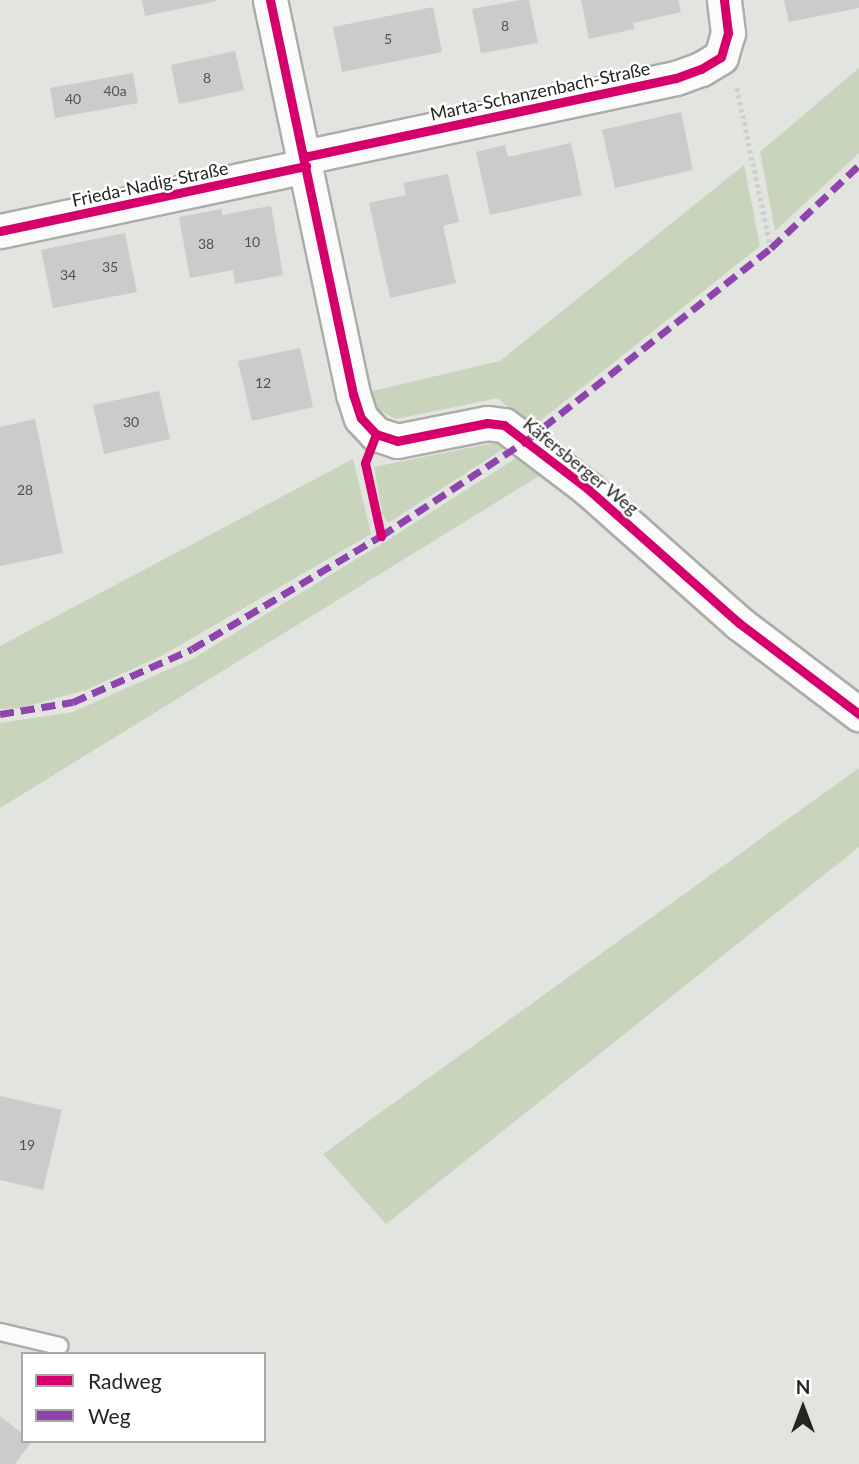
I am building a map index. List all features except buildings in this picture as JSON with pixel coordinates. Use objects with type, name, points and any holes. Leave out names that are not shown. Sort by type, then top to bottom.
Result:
[{"type":"street","name":"Käfersberger Weg","points":[[270,0],[353,394],[361,418],[376,434],[397,441],[487,423],[504,425],[588,489],[739,623],[859,714]]},
{"type":"street","points":[[721,57],[728,33],[724,0]]},
{"type":"street","name":"Marta-Schanzenbach-Straße","points":[[305,162],[676,78],[701,69],[721,57]]},
{"type":"street","name":"Frieda-Nadig-Straße","points":[[0,231],[305,162]]},
{"type":"lane","points":[[0,1332],[59,1346]]},
{"type":"path","points":[[721,57],[735,80],[771,248]]},
{"type":"green space","points":[[859,68],[859,153],[775,231],[760,152]]},
{"type":"green space","points":[[744,165],[760,246],[535,425],[526,423],[498,398],[396,419],[373,407],[368,392],[500,361]]},
{"type":"green space","points":[[503,441],[511,444],[388,523],[382,513],[374,467]]},
{"type":"green space","points":[[524,453],[552,468],[0,808],[0,723],[73,712],[194,658]]},
{"type":"green space","points":[[353,459],[371,534],[163,655],[86,690],[20,708],[0,709],[0,646]]},
{"type":"green space","points":[[859,768],[859,847],[386,1224],[323,1154]]},
{"type":"marked path","points":[[0,714],[73,702],[192,649],[381,536],[527,440],[771,248],[859,165]]},
{"type":"cycle path","points":[[270,0],[353,394],[361,418],[376,434],[397,441],[487,423],[504,425],[588,489],[739,623],[859,714]]},
{"type":"cycle path","points":[[304,157],[676,78],[701,69],[721,57],[728,33],[724,0]]},
{"type":"cycle path","points":[[0,231],[306,166]]},
{"type":"cycle path","points":[[376,434],[365,463],[381,536]]}]
